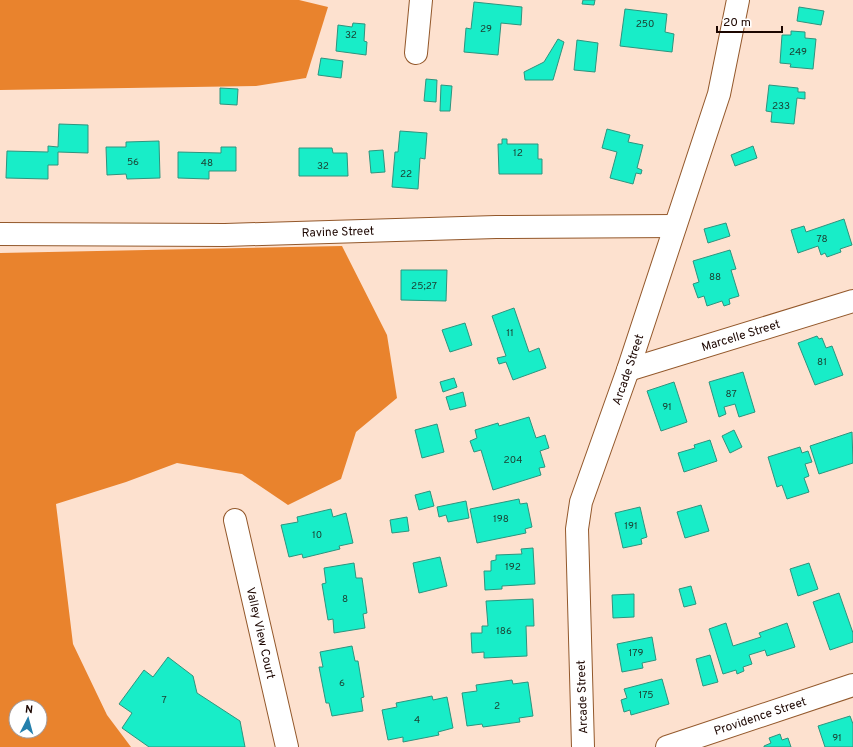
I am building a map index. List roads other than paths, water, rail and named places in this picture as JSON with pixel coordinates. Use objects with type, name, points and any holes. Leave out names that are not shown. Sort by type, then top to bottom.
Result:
[{"type":"street","points":[[416,52],[421,0]]},
{"type":"street","name":"Arcade Street","points":[[583,747],[577,529],[581,502],[628,370],[720,94],[738,0]]},
{"type":"street","name":"Ravine Street","points":[[0,234],[224,234],[496,227],[675,226]]},
{"type":"street","name":"Marcelle Street","points":[[628,370],[853,301]]},
{"type":"street","name":"Valley View Court","points":[[235,520],[287,747]]},
{"type":"street","name":"Providence Street","points":[[668,747],[853,685]]}]
